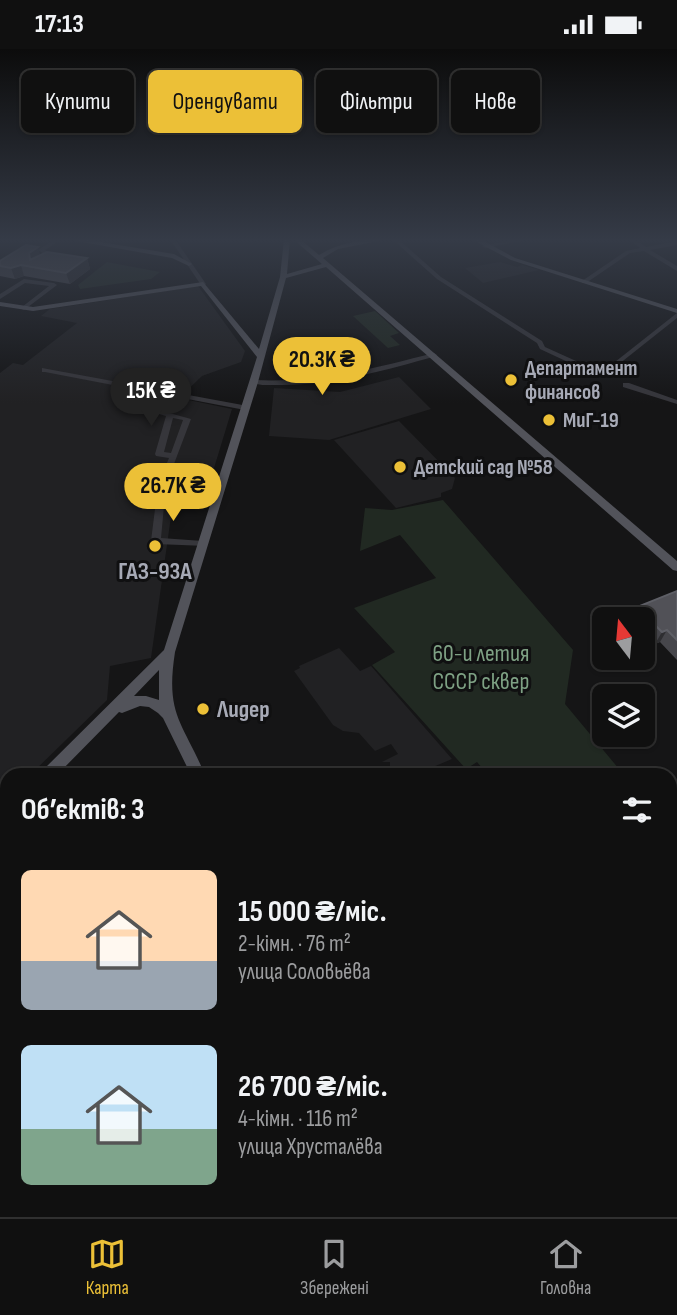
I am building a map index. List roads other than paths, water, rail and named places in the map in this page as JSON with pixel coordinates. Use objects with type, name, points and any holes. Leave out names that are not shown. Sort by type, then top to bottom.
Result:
[{"type":"main road","points":[[0,304],[24,308],[125,294]]},
{"type":"main road","points":[[208,294],[260,356]]},
{"type":"main road","points":[[194,768],[167,714],[162,683],[169,652],[254,382],[278,294]]},
{"type":"main road","points":[[362,294],[677,567]]},
{"type":"main road","points":[[619,294],[677,313]]},
{"type":"main road","points":[[242,335],[267,335]]},
{"type":"main road","points":[[55,768],[129,696],[169,652]]},
{"type":"main road","points":[[129,696],[150,685],[162,683]]},
{"type":"main road","points":[[110,715],[129,702],[142,700],[156,703],[167,714]]},
{"type":"street","points":[[24,308],[43,294]]},
{"type":"street","points":[[463,294],[540,342],[542,348],[603,375]]},
{"type":"street","points":[[617,363],[677,313]]},
{"type":"street","points":[[254,382],[299,385],[326,382],[434,355]]},
{"type":"street","points":[[45,370],[245,408]]},
{"type":"street","points":[[626,385],[677,402]]},
{"type":"street","points":[[174,396],[156,412],[187,419],[162,485],[156,541],[204,544]]},
{"type":"street","points":[[170,415],[159,454],[174,456]]},
{"type":"place","name":"Департамент финансов","points":[[511,380]]},
{"type":"place","name":"МиГ-19","points":[[549,420]]},
{"type":"place","name":"Детский сад №58","points":[[400,467]]},
{"type":"place","name":"ГАЗ-93А","points":[[155,546]]},
{"type":"place","name":"Лидер","points":[[203,709]]},
{"type":"park label","name":"60-и летия СССР сквер","points":[[481,667]]}]
